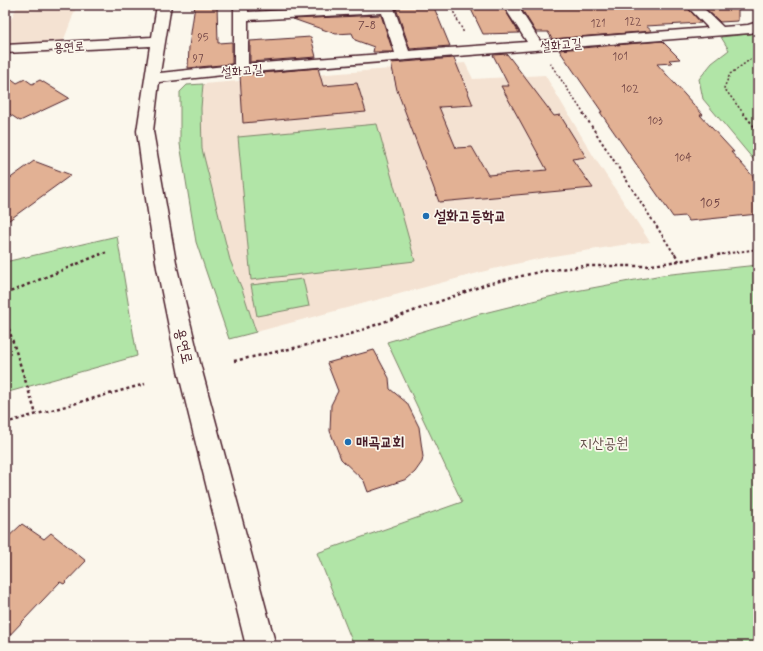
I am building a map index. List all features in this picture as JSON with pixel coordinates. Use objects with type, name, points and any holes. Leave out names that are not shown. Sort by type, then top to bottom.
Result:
[{"type":"street","name":"용연로","points":[[164,5],[145,131],[167,268],[190,371],[262,646]]},
{"type":"street","points":[[510,5],[536,46]]},
{"type":"street","points":[[693,5],[719,31]]},
{"type":"street","points":[[241,69],[241,11],[387,7],[404,57]]},
{"type":"street","name":"설화고길","points":[[152,78],[241,69],[750,29],[758,26]]},
{"type":"street","name":"용연로","points":[[5,49],[158,42]]},
{"type":"path","points":[[450,5],[464,33]]},
{"type":"path","points":[[758,54],[730,74],[724,88],[758,131]]},
{"type":"path","points":[[544,63],[551,63],[679,261]]},
{"type":"path","points":[[234,361],[340,338],[487,284],[543,271],[585,266],[646,266],[758,249]]},
{"type":"path","points":[[5,294],[107,252]]},
{"type":"path","points":[[5,317],[36,414]]},
{"type":"path","points":[[5,423],[145,384]]},
{"type":"shaded area","points":[[18,5],[77,5],[63,42],[8,45],[5,44],[5,31]]},
{"type":"shaded area","name":"설화고등학교","points":[[465,63],[473,79],[545,75],[594,157],[650,242],[547,257],[493,269],[256,332],[242,289],[230,260],[202,149],[201,108],[203,84]]},
{"type":"green space","points":[[758,33],[758,165],[703,99],[699,79],[712,63],[729,50],[721,37]]},
{"type":"green space","points":[[203,84],[201,108],[202,149],[230,260],[242,289],[256,332],[229,339],[196,242],[180,144],[180,92],[187,85]]},
{"type":"green space","points":[[377,124],[415,261],[251,280],[238,137]]},
{"type":"green space","points":[[117,236],[137,356],[5,393],[5,262]]},
{"type":"green space","name":"지산공원","points":[[758,265],[758,646],[354,646],[317,553],[462,502],[387,342],[480,314],[565,293],[662,275]]},
{"type":"green space","points":[[303,279],[309,306],[257,316],[251,285]]},
{"type":"building","points":[[195,5],[217,5],[218,43],[232,42],[232,64],[188,68],[189,47]]},
{"type":"building","points":[[262,5],[362,5],[265,10],[262,8]]},
{"type":"building","points":[[395,5],[433,5],[450,46],[410,49]]},
{"type":"building","points":[[469,5],[502,5],[519,33],[483,34]]},
{"type":"building","points":[[519,5],[685,5],[701,23],[646,26],[652,31],[552,39],[548,32],[536,32]]},
{"type":"building","points":[[702,5],[738,5],[738,21],[720,22]]},
{"type":"building","points":[[381,15],[393,52],[373,52],[374,47],[355,40],[352,33],[336,34],[293,19]]},
{"type":"building","points":[[311,37],[316,57],[250,62],[250,41]]},
{"type":"building","points":[[662,41],[680,59],[669,60],[672,63],[657,64],[703,115],[700,115],[734,152],[731,152],[758,182],[758,214],[689,221],[685,216],[673,217],[559,50]]},
{"type":"building","points":[[507,54],[554,116],[560,115],[586,157],[572,159],[593,188],[439,202],[397,90],[391,63],[454,58],[473,105],[439,107],[456,148],[472,147],[488,175],[547,170],[501,86],[509,86],[493,55]]},
{"type":"building","points":[[318,68],[323,86],[357,83],[366,112],[243,123],[240,75]]},
{"type":"building","points":[[5,74],[17,83],[25,79],[32,84],[40,80],[69,98],[20,121],[5,111]]},
{"type":"building","points":[[34,161],[71,175],[5,223],[5,182]]},
{"type":"building","points":[[374,350],[389,378],[390,389],[407,403],[419,427],[423,457],[422,462],[415,472],[407,479],[368,492],[364,481],[341,459],[330,431],[331,405],[338,391],[327,363]]},
{"type":"building","points":[[22,524],[44,539],[51,533],[86,561],[64,584],[60,582],[5,640],[5,540]]},
{"type":"place","name":"설화고등학교","points":[[426,216]]},
{"type":"place","name":"매곡교회","points":[[348,442]]}]
